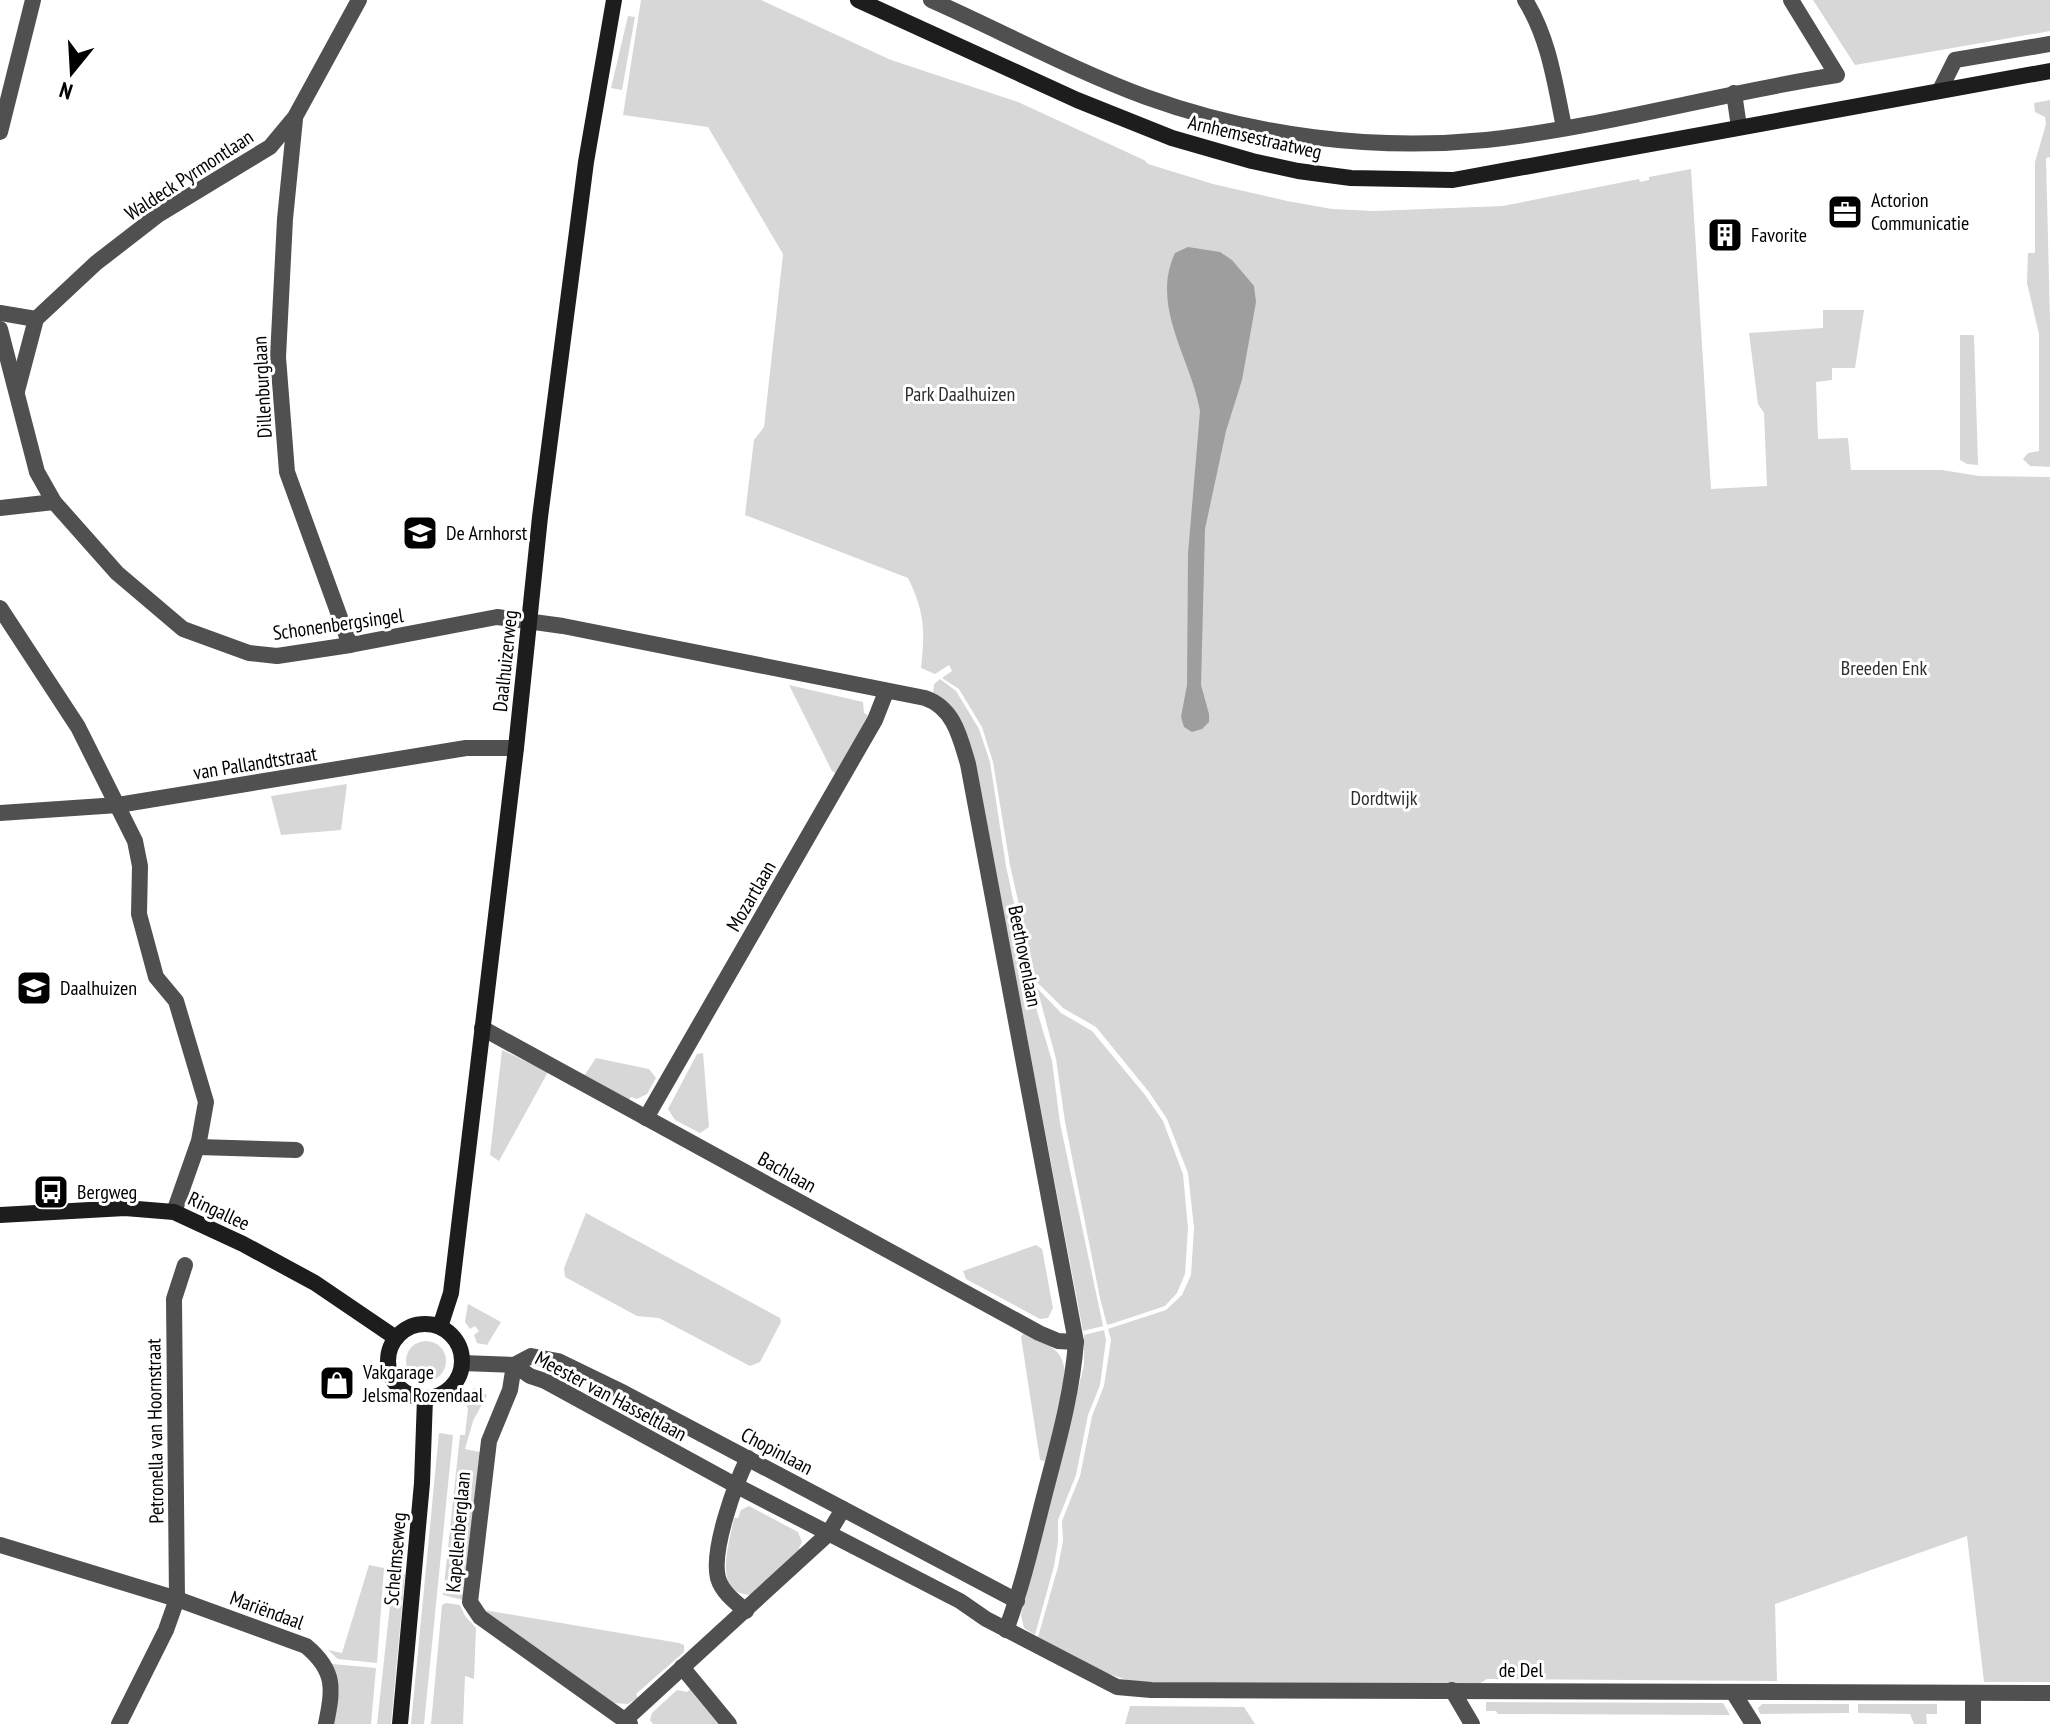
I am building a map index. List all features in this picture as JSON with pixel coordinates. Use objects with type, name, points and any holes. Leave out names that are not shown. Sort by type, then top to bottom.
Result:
[{"type":"main road","name":"Daalhuizerweg","points":[[440,1327],[451,1293],[516,748],[540,517],[586,162],[614,0]]},
{"type":"main road","name":"Arnhemsestraatweg","points":[[858,0],[883,5],[1077,100],[1158,133],[1298,171],[1351,178],[1453,180],[2050,71]]},
{"type":"main road","name":"Ringallee","points":[[0,1215],[125,1208],[174,1212],[243,1244],[315,1283],[396,1338]]},
{"type":"main road","points":[[422,1324],[440,1327],[455,1338],[461,1351],[458,1379],[447,1391],[425,1398],[404,1391],[392,1378],[389,1357],[396,1338],[404,1330],[422,1324]]},
{"type":"main road","name":"Schelmseweg","points":[[400,1724],[422,1483],[425,1398]]},
{"type":"street","points":[[0,132],[33,0]]},
{"type":"street","name":"Waldeck Pyrmontlaan","points":[[36,319],[96,263],[158,215],[270,147],[295,117],[359,0]]},
{"type":"street","name":"Arnhemsestraatweg","points":[[931,0],[1147,97],[1204,116],[1265,130],[1338,140],[1401,143],[1486,140],[1837,75],[1791,0]]},
{"type":"street","points":[[1525,0],[1541,32],[1564,127]]},
{"type":"street","points":[[1940,90],[1955,60],[2050,44]]},
{"type":"street","points":[[1734,93],[1739,127]]},
{"type":"street","name":"Dillenburglaan","points":[[295,117],[285,219],[278,357],[287,472],[350,645]]},
{"type":"street","points":[[0,313],[36,319],[16,394]]},
{"type":"street","name":"Schonenbergsingel","points":[[0,329],[37,472],[54,502],[117,573],[183,629],[249,653],[277,656],[497,617],[530,621]]},
{"type":"street","points":[[0,508],[54,502]]},
{"type":"street","points":[[0,608],[78,727],[135,841],[140,866],[139,914],[156,977],[176,1001],[206,1102],[198,1147],[174,1212]]},
{"type":"street","name":"Beethovenlaan","points":[[530,621],[925,698],[947,712],[961,738],[971,776],[1076,1342],[1073,1380],[1017,1601],[1006,1630]]},
{"type":"street","name":"Mozartlaan","points":[[646,1118],[875,720],[886,692]]},
{"type":"street","name":"van Pallandtstraat","points":[[0,813],[118,805],[466,748],[516,748]]},
{"type":"street","name":"Bachlaan","points":[[482,1028],[1039,1333],[1058,1341],[1076,1342]]},
{"type":"street","points":[[198,1147],[296,1150]]},
{"type":"street","name":"Petronella van Hoornstraat","points":[[177,1599],[174,1299],[185,1265]]},
{"type":"street","name":"Chopinlaan","points":[[514,1365],[531,1356],[558,1361],[1017,1601]]},
{"type":"street","name":"Meester van Hasseltlaan","points":[[462,1363],[514,1365],[735,1485],[960,1601],[1006,1630]]},
{"type":"street","name":"Kapellenberglaan","points":[[514,1365],[508,1398],[489,1441],[470,1602],[480,1617],[628,1722]]},
{"type":"street","points":[[746,1611],[724,1589],[717,1567],[729,1500],[748,1458]]},
{"type":"street","points":[[628,1722],[682,1667],[828,1534],[843,1509]]},
{"type":"street","name":"Mariëndaal","points":[[0,1545],[177,1599],[306,1646],[323,1661],[331,1677],[326,1724]]},
{"type":"street","points":[[119,1724],[166,1630],[177,1599]]},
{"type":"street","name":"de Del","points":[[1006,1630],[1117,1687],[1132,1690],[2050,1693]]},
{"type":"street","points":[[682,1667],[729,1724]]},
{"type":"street","points":[[1452,1690],[1472,1724]]},
{"type":"street","points":[[1733,1692],[1753,1724]]},
{"type":"street","points":[[1973,1693],[1973,1724]]},
{"type":"green space","name":"Dordtwijk","points":[[641,0],[761,0],[891,60],[1018,102],[1148,164],[1213,184],[1332,209],[1374,211],[1503,206],[1639,179],[1640,182],[1649,180],[1649,177],[1691,169],[1711,489],[1767,486],[1764,413],[1758,404],[1749,333],[1823,328],[1823,310],[1864,310],[1855,368],[1832,368],[1832,380],[1816,382],[1818,439],[1848,438],[1851,470],[1942,470],[1979,476],[2050,477],[2050,1682],[1984,1682],[1967,1536],[1775,1604],[1777,1681],[1487,1679],[1479,1684],[1133,1682],[1106,1673],[1038,1637],[1058,1567],[1063,1541],[1062,1521],[1080,1476],[1092,1416],[1104,1386],[1111,1340],[1108,1329],[1166,1310],[1182,1295],[1191,1275],[1194,1228],[1188,1173],[1167,1119],[1149,1092],[1096,1027],[1063,1008],[1036,981],[1010,865],[993,762],[982,727],[959,689],[942,678],[952,671],[949,665],[935,674],[921,668],[922,622],[918,601],[908,578],[745,515],[754,440],[764,427],[783,254],[708,127],[623,115]]},
{"type":"green space","points":[[1813,0],[2050,0],[2050,31],[1855,65]]},
{"type":"green space","points":[[628,16],[635,17],[622,90],[611,88]]},
{"type":"green space","points":[[2050,100],[2050,157],[2046,158],[2050,467],[2030,466],[2023,459],[2028,453],[2039,451],[2039,334],[2027,283],[2028,253],[2035,253],[2035,162],[2046,124],[2045,117],[2035,112],[2034,103]]},
{"type":"green space","points":[[1960,335],[1974,335],[1978,465],[1960,460]]},
{"type":"green space","points":[[940,679],[956,691],[979,729],[990,762],[1006,866],[1037,1011],[1052,1061],[1060,1123],[1103,1326],[1083,1331],[975,763],[933,695],[934,684]]},
{"type":"green space","points":[[789,685],[863,702],[864,713],[869,716],[837,774],[832,771]]},
{"type":"green space","points":[[347,784],[341,830],[281,835],[271,796]]},
{"type":"green space","points":[[1037,988],[1061,1013],[1092,1031],[1145,1095],[1163,1121],[1183,1174],[1188,1228],[1185,1274],[1177,1293],[1165,1306],[1107,1325],[1065,1122],[1056,1059]]},
{"type":"green space","points":[[502,1050],[548,1072],[499,1161],[490,1155]]},
{"type":"green space","points":[[703,1053],[709,1127],[700,1133],[675,1120],[668,1109],[697,1054]]},
{"type":"green space","points":[[596,1058],[649,1069],[656,1078],[647,1094],[629,1100],[584,1076]]},
{"type":"green space","points":[[586,1213],[780,1318],[781,1322],[760,1362],[750,1366],[659,1318],[637,1316],[565,1277],[564,1268]]},
{"type":"green space","points":[[1036,1245],[1042,1249],[1053,1308],[1048,1318],[1040,1319],[966,1279],[963,1271]]},
{"type":"green space","points":[[468,1304],[501,1322],[487,1345],[477,1343],[474,1335],[479,1331],[475,1326],[470,1329],[465,1322]]},
{"type":"green space","points":[[1104,1330],[1106,1340],[1100,1385],[1088,1415],[1076,1475],[1058,1520],[1054,1566],[1035,1635],[1024,1628],[1021,1615],[1084,1365],[1084,1335]]},
{"type":"green space","points":[[1024,1332],[1057,1352],[1063,1362],[1062,1405],[1045,1461],[1040,1460],[1021,1337]]},
{"type":"green space","points":[[426,1341],[440,1347],[446,1361],[440,1375],[426,1381],[412,1375],[406,1361],[412,1347]]},
{"type":"green space","points":[[474,1388],[487,1395],[473,1421],[465,1449],[480,1452],[463,1600],[443,1595],[460,1435],[465,1435],[468,1409],[465,1400]]},
{"type":"green space","points":[[439,1433],[453,1435],[424,1724],[411,1724]]},
{"type":"green space","points":[[749,1506],[798,1532],[802,1542],[801,1551],[750,1595],[730,1586],[726,1565],[734,1518],[738,1518],[741,1510]]},
{"type":"green space","points":[[369,1565],[384,1568],[377,1663],[338,1659],[328,1650],[342,1653]]},
{"type":"green space","points":[[394,1569],[405,1575],[391,1724],[377,1724]]},
{"type":"green space","points":[[442,1605],[460,1605],[476,1628],[474,1679],[465,1676],[463,1724],[431,1724]]},
{"type":"green space","points":[[484,1610],[679,1643],[684,1645],[684,1652],[636,1694],[638,1698],[628,1704],[614,1703]]},
{"type":"green space","points":[[332,1664],[376,1668],[371,1724],[334,1724],[339,1691]]},
{"type":"green space","points":[[691,1688],[720,1724],[653,1724],[650,1720],[652,1713],[677,1690],[687,1692]]},
{"type":"green space","points":[[1486,1702],[1723,1703],[1730,1715],[1498,1714],[1496,1711],[1486,1711]]},
{"type":"green space","points":[[1762,1704],[1849,1704],[1849,1713],[1760,1714],[1758,1708]]},
{"type":"green space","points":[[1858,1704],[1937,1704],[1937,1714],[1926,1714],[1927,1724],[1914,1724],[1910,1714],[1858,1713]]},
{"type":"green space","points":[[1130,1706],[1244,1707],[1255,1724],[1125,1724]]},
{"type":"shaded area","points":[[1188,247],[1220,252],[1232,260],[1254,286],[1256,302],[1242,380],[1226,431],[1205,529],[1201,685],[1209,722],[1202,729],[1192,732],[1184,727],[1181,717],[1187,685],[1188,554],[1200,411],[1175,332],[1167,293],[1175,253]]},
{"type":"place","name":"Actorion Communicatie","points":[[1845,212]]},
{"type":"place","name":"Favorite","points":[[1725,235]]},
{"type":"place","name":"De Arnhorst","points":[[420,533]]},
{"type":"place","name":"Daalhuizen","points":[[34,988]]},
{"type":"place","name":"Bergweg","points":[[51,1192]]},
{"type":"place","name":"Vakgarage Jelsma Rozendaal","points":[[337,1383]]},
{"type":"park label","name":"Park Daalhuizen","points":[[960,394]]},
{"type":"park label","name":"Breeden Enk","points":[[1884,668]]}]
